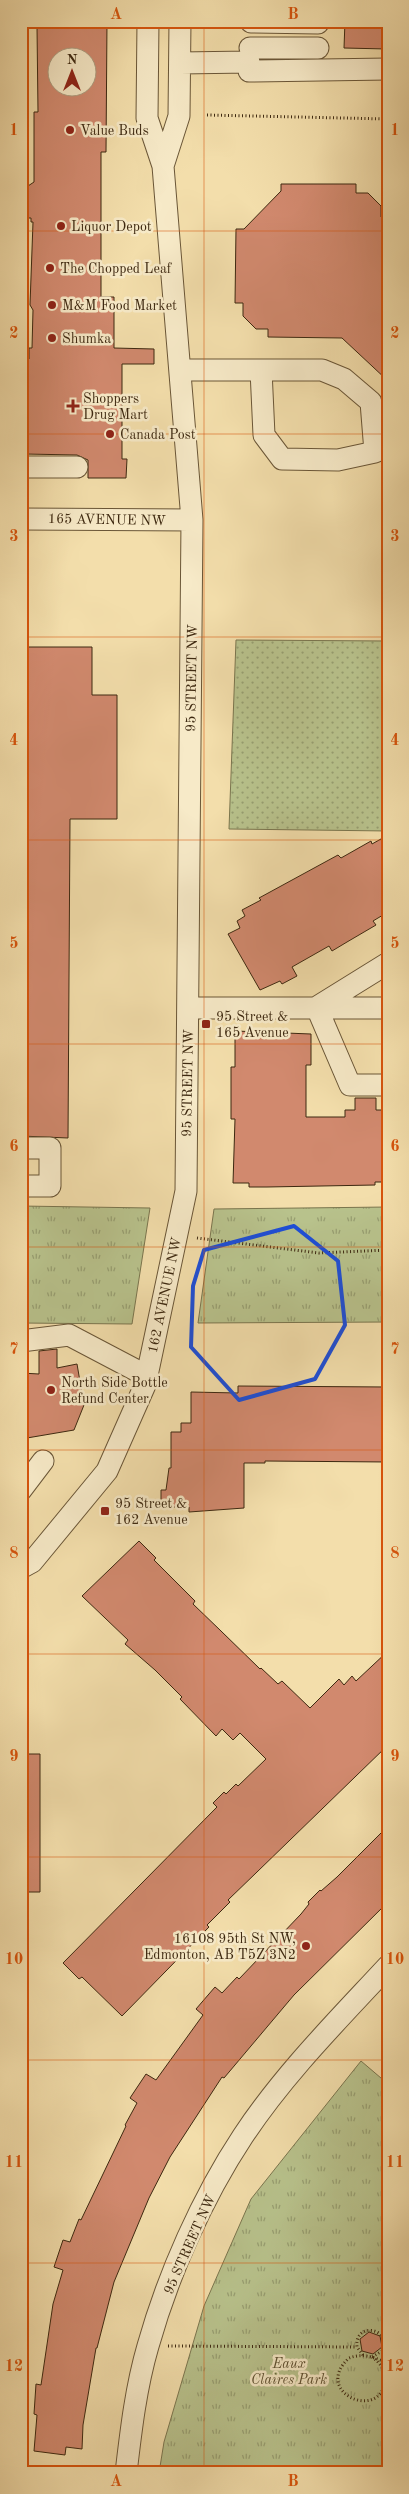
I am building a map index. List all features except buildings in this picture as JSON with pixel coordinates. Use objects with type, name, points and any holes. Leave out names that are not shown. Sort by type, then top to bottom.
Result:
[{"type":"street","name":"95 STREET NW","points":[[148,21],[148,118],[163,166],[192,520],[186,1191]]},
{"type":"street","name":"95 STREET NW","points":[[163,166],[179,116],[180,21]]},
{"type":"street","points":[[318,70],[318,22],[251,22],[249,71],[388,69]]},
{"type":"street","points":[[180,63],[318,48]]},
{"type":"street","points":[[181,370],[261,370],[322,370],[344,380],[371,402],[375,452],[338,460],[282,460],[264,435],[261,370]]},
{"type":"street","points":[[21,467],[77,467]]},
{"type":"street","name":"165 AVENUE NW","points":[[21,518],[192,520]]},
{"type":"street","points":[[317,1008],[388,963]]},
{"type":"street","points":[[188,1008],[388,1008]]},
{"type":"street","points":[[317,1008],[350,1085],[388,1085]]},
{"type":"street","points":[[21,1148],[50,1148],[50,1186],[21,1186]]},
{"type":"street","name":"162 AVENUE NW","points":[[21,1568],[32,1562],[107,1471],[147,1376],[186,1191]]},
{"type":"street","points":[[21,1341],[69,1335],[147,1376]]},
{"type":"street","points":[[21,1490],[43,1462]]},
{"type":"street","name":"95 STREET NW","points":[[126,2473],[132,2416],[148,2346],[167,2290],[202,2206],[243,2136],[317,2043],[388,1966]]},
{"type":"path","points":[[207,115],[388,119]]},
{"type":"path","points":[[176,1234],[319,1253],[388,1250]]},
{"type":"path","points":[[388,2299],[383,2338],[384,2343],[388,2347]]},
{"type":"path","points":[[364,2355],[357,2347],[358,2338],[368,2330],[377,2331],[383,2338]]},
{"type":"path","points":[[372,2357],[379,2354],[384,2343]]},
{"type":"path","points":[[148,2346],[357,2347]]},
{"type":"path","points":[[372,2357],[382,2367],[385,2375],[382,2390],[370,2400],[355,2400],[343,2392],[338,2377],[340,2370],[349,2358],[364,2355],[372,2357],[388,2364]]},
{"type":"highlighted area","points":[[294,1226],[338,1261],[345,1325],[315,1379],[239,1400],[191,1347],[193,1286],[204,1250]]},
{"type":"green space","points":[[236,640],[388,641],[388,831],[229,829]]},
{"type":"green space","points":[[21,1206],[150,1208],[132,1324],[21,1323]]},
{"type":"green space","points":[[388,1207],[388,1322],[198,1323],[214,1209]]},
{"type":"green space","name":"Eaux Claires Park","points":[[361,2061],[388,2084],[388,2473],[159,2473],[164,2442],[204,2306],[251,2199]]},
{"type":"place","name":"Value Buds","points":[[70,130]]},
{"type":"place","name":"Liquor Depot","points":[[61,226]]},
{"type":"place","name":"The Chopped Leaf","points":[[50,268]]},
{"type":"place","name":"M&M Food Market","points":[[52,305]]},
{"type":"place","name":"Shumka","points":[[52,338]]},
{"type":"place","name":"Shoppers Drug Mart","points":[[73,406]]},
{"type":"place","name":"Canada Post","points":[[110,434]]},
{"type":"place","name":"95 Street & 165 Avenue","points":[[206,1024]]},
{"type":"place","name":"North Side Bottle Refund Center","points":[[51,1390]]},
{"type":"place","name":"95 Street & 162 Avenue","points":[[105,1511]]},
{"type":"place","name":"16108 95th St NW, Edmonton, AB T5Z 3N2","points":[[306,1946]]}]
